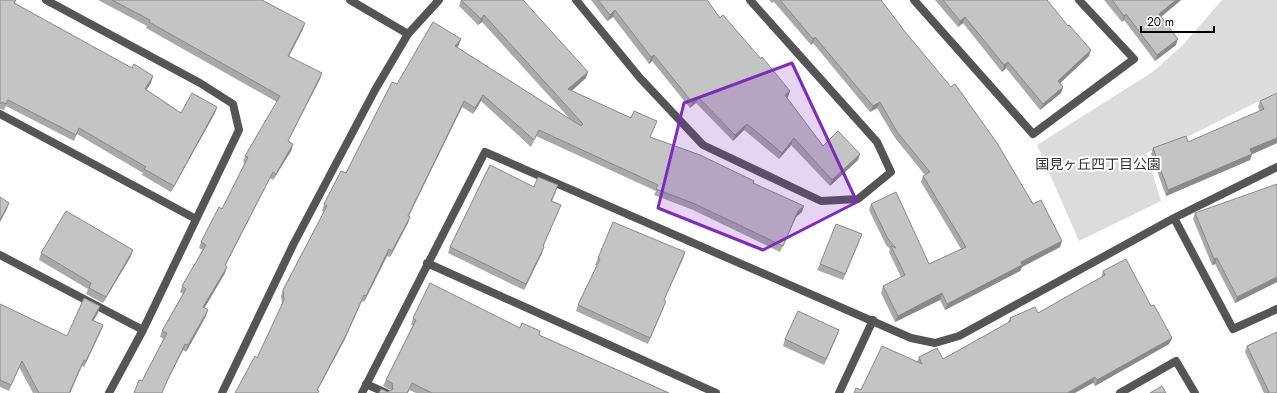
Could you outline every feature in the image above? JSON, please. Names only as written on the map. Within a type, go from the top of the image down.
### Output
[{"type":"street","points":[[46,0],[200,83],[233,104],[239,130],[143,330],[109,393]]},
{"type":"street","points":[[350,0],[408,34]]},
{"type":"street","points":[[222,393],[294,243],[375,90],[408,34],[439,0]]},
{"type":"street","points":[[576,0],[640,78],[703,145],[821,201],[858,199],[891,172],[877,142],[750,0]]},
{"type":"street","points":[[914,0],[1033,134],[1134,59],[1079,0]]},
{"type":"street","points":[[0,114],[196,219]]},
{"type":"street","points":[[362,393],[427,263],[485,152],[873,320],[911,338],[935,343],[959,336],[1174,218],[1277,167]]},
{"type":"street","points":[[1174,218],[1233,329],[1277,309]]},
{"type":"street","points":[[0,255],[143,330]]},
{"type":"street","points":[[427,263],[716,393]]},
{"type":"street","points":[[839,393],[873,320]]},
{"type":"street","points":[[1120,393],[1176,361],[1195,393]]},
{"type":"street","points":[[366,384],[386,393]]},
{"type":"highlighted area","points":[[792,63],[857,202],[763,250],[658,208],[684,103]]},
{"type":"green space","name":"国見ヶ丘四丁目公園","points":[[1222,0],[1277,0],[1277,92],[1189,136],[1146,153],[1161,201],[1079,241],[1037,145],[1151,73],[1182,46]]},
{"type":"building","points":[[0,0],[16,0],[14,3],[132,68],[134,64],[153,76],[145,89],[181,113],[192,93],[217,107],[174,186],[144,169],[146,167],[79,128],[76,135],[8,100],[6,104],[2,102],[0,104]]},
{"type":"building","points":[[112,0],[262,0],[305,23],[288,56],[322,73],[288,141],[293,144],[276,174],[273,172],[225,265],[227,267],[203,307],[208,310],[188,345],[185,344],[162,393],[134,393],[139,380],[142,381],[167,333],[162,331],[186,289],[182,286],[206,245],[201,242],[219,207],[222,209],[248,157],[245,156],[280,96],[149,22],[150,20]]},
{"type":"building","points":[[461,0],[523,0],[588,72],[568,89],[631,118],[634,111],[657,121],[650,137],[700,155],[754,181],[753,183],[804,206],[798,211],[783,246],[695,204],[656,189],[658,185],[539,130],[534,140],[483,95],[475,108],[464,101],[408,216],[410,217],[392,251],[389,249],[366,296],[364,295],[346,335],[317,390],[319,391],[318,393],[235,393],[255,356],[257,358],[284,300],[283,290],[327,206],[324,204],[341,171],[346,173],[392,82],[397,84],[433,22],[461,39],[455,46],[581,126],[583,124],[484,15],[481,19]]},
{"type":"building","points":[[598,0],[707,0],[720,18],[723,15],[761,59],[762,57],[790,91],[785,95],[823,146],[838,131],[860,154],[832,180],[794,138],[782,153],[747,124],[735,135],[698,97],[692,102],[654,55],[651,57],[615,10],[610,15]]},
{"type":"building","points":[[780,0],[881,0],[906,33],[951,87],[955,84],[997,143],[1033,204],[1041,200],[1062,241],[1021,262],[1022,265],[947,304],[942,293],[898,316],[883,286],[905,275],[891,246],[896,248],[888,239],[871,204],[896,192],[929,264],[966,247],[923,176],[930,172],[897,132],[880,102],[873,106],[815,37],[813,39]]},
{"type":"building","points":[[943,0],[1047,0],[1068,26],[1069,25],[1091,50],[1058,81],[1063,87],[1043,104],[1008,62],[1004,65],[965,17],[960,21]]},
{"type":"building","points":[[1112,0],[1176,0],[1159,14],[1178,39],[1157,55],[1126,14],[1124,16]]},
{"type":"building","points":[[1277,93],[1277,138],[1250,149],[1252,154],[1168,190],[1153,148],[1186,136],[1188,142],[1264,109],[1260,101]]},
{"type":"building","points":[[490,165],[534,187],[538,177],[558,185],[551,201],[561,205],[543,246],[544,247],[526,284],[450,247]]},
{"type":"building","points":[[1277,184],[1277,277],[1237,297],[1217,258],[1214,259],[1195,213]]},
{"type":"building","points":[[0,197],[9,203],[0,220]]},
{"type":"building","points":[[66,211],[133,250],[106,297],[89,288],[91,283],[41,253]]},
{"type":"building","points":[[613,222],[685,252],[664,300],[666,301],[650,338],[578,305],[600,259],[598,258]]},
{"type":"building","points":[[836,224],[862,234],[845,274],[820,264]]},
{"type":"building","points":[[1126,259],[1151,306],[1154,305],[1172,338],[1097,380],[1095,377],[1067,393],[854,393],[856,388],[861,390],[882,346],[922,364],[919,357],[937,348],[943,359],[1011,321],[1010,318],[1035,307],[1038,313],[1105,275],[1103,271]]},
{"type":"building","points":[[430,283],[520,328],[522,323],[540,331],[539,335],[669,393],[432,393],[412,383],[407,393],[379,393],[381,389],[388,392],[393,389],[392,383],[386,380],[416,320],[413,318]]},
{"type":"building","points":[[84,298],[100,306],[92,320],[103,325],[86,361],[84,360],[69,393],[39,393],[22,361],[11,385],[0,380],[0,304],[67,336]]},
{"type":"building","points":[[798,311],[839,330],[826,359],[785,339]]},
{"type":"building","points":[[1277,332],[1277,393],[1267,393],[1269,392],[1247,346]]},
{"type":"building","points":[[1162,386],[1166,393],[1150,393]]}]
